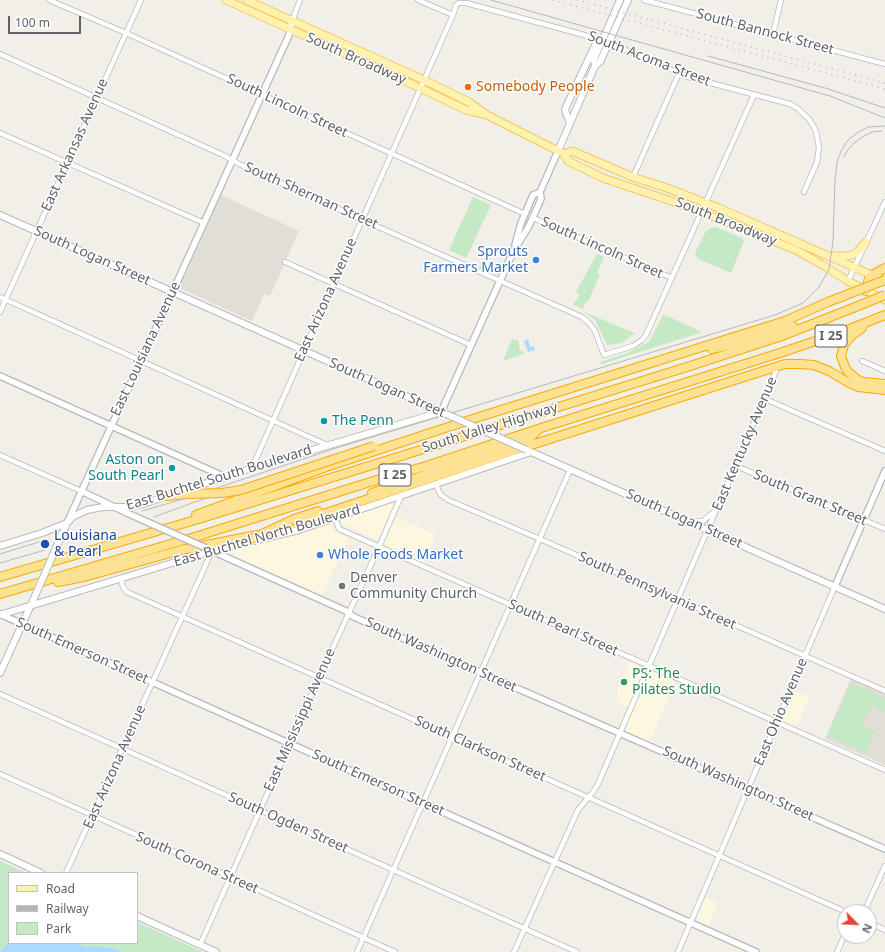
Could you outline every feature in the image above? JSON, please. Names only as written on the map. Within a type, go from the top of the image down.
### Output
[{"type":"highway","points":[[866,291],[869,278],[885,268]]},
{"type":"highway","points":[[129,539],[326,467],[638,366],[785,321],[828,302],[885,280]]},
{"type":"highway","name":"South Valley Highway","points":[[0,577],[202,518],[687,367],[782,336],[885,295]]},
{"type":"highway","points":[[638,366],[748,340],[844,311]]},
{"type":"highway","points":[[883,316],[856,331],[844,345],[841,356],[848,372],[858,380],[885,384]]},
{"type":"highway","name":"South Valley Highway","points":[[4,593],[423,467],[541,428],[765,358],[842,332],[883,316]]},
{"type":"highway","points":[[4,593],[84,577],[181,550],[286,527],[503,454],[785,364],[814,366],[829,371],[863,389],[885,390]]},
{"type":"highway","points":[[874,389],[885,394]]},
{"type":"highway","points":[[168,496],[222,493],[241,490],[374,446],[482,416]]},
{"type":"highway","points":[[239,544],[294,519],[529,439],[541,428]]},
{"type":"main road","name":"South Broadway","points":[[226,0],[424,80],[469,102],[487,115],[561,152],[568,161],[604,178],[702,212],[796,250],[848,281],[885,300]]},
{"type":"main road","name":"South Broadway","points":[[246,0],[291,25],[466,110],[487,115]]},
{"type":"main road","points":[[595,66],[594,59],[620,0]]},
{"type":"main road","points":[[561,152],[570,123],[595,66],[600,62],[628,0]]},
{"type":"main road","points":[[570,123],[565,110],[566,107],[599,39]]},
{"type":"main road","name":"South Broadway","points":[[561,152],[572,151],[633,177],[706,203],[854,268],[885,280]]},
{"type":"main road","name":"South Logan Street","points":[[0,215],[885,609]]},
{"type":"main road","points":[[828,256],[851,255],[857,252],[866,242]]},
{"type":"main road","name":"East Buchtel South Boulevard","points":[[0,545],[42,533],[67,523],[74,516],[87,510],[103,507],[118,508],[133,506],[327,445],[443,412]]},
{"type":"main road","name":"East Buchtel North Boulevard","points":[[0,614],[212,551],[299,530],[529,451]]},
{"type":"main road","name":"East Louisiana Avenue","points":[[0,673],[67,523]]},
{"type":"main road","points":[[0,854],[39,872]]},
{"type":"main road","points":[[138,916],[216,952]]},
{"type":"street","name":"South Lincoln Street","points":[[48,0],[126,33],[525,214]]},
{"type":"street","name":"East Arkansas Avenue","points":[[0,312],[141,0]]},
{"type":"street","points":[[291,25],[300,0]]},
{"type":"street","points":[[418,0],[453,15]]},
{"type":"street","name":"South Bannock Street","points":[[644,0],[885,64]]},
{"type":"street","points":[[773,34],[781,0]]},
{"type":"street","name":"South Acoma Street","points":[[453,15],[457,4],[466,3],[599,39],[688,77],[790,104],[803,113],[813,125],[818,139],[818,155],[814,170],[804,192]]},
{"type":"street","name":"East Arizona Avenue","points":[[252,468],[453,15]]},
{"type":"street","name":"East Louisiana Avenue","points":[[67,523],[262,95],[291,25]]},
{"type":"street","name":"South Sherman Street","points":[[0,54],[585,319],[595,330],[604,355],[628,348],[642,340],[650,328],[672,278]]},
{"type":"street","points":[[633,177],[679,73]]},
{"type":"street","points":[[672,278],[754,94]]},
{"type":"street","points":[[0,134],[204,223]]},
{"type":"street","points":[[443,412],[499,281],[513,252],[533,218],[541,199],[540,192],[561,152]]},
{"type":"street","points":[[513,252],[525,214],[533,195],[540,192]]},
{"type":"street","points":[[533,195],[529,213],[533,218]]},
{"type":"street","points":[[848,281],[885,202]]},
{"type":"street","name":"South Lincoln Street","points":[[533,218],[672,278]]},
{"type":"street","points":[[285,262],[471,345]]},
{"type":"street","points":[[0,297],[327,445]]},
{"type":"street","points":[[862,361],[885,371]]},
{"type":"street","name":"East Kentucky Avenue","points":[[514,952],[578,810],[598,784],[776,371]]},
{"type":"street","points":[[0,376],[225,477]]},
{"type":"street","points":[[765,399],[885,451]]},
{"type":"street","name":"South Washington Street","points":[[0,455],[354,617],[885,849]]},
{"type":"street","name":"South Grant Street","points":[[736,466],[885,530]]},
{"type":"street","points":[[357,952],[570,470]]},
{"type":"street","name":"East Ohio Avenue","points":[[678,952],[885,471]]},
{"type":"street","name":"South Pennsylvania Street","points":[[436,484],[444,499],[540,539],[885,691]]},
{"type":"street","name":"East Mississippi Avenue","points":[[200,945],[401,496]]},
{"type":"street","points":[[688,521],[703,521],[718,508]]},
{"type":"street","name":"South Pearl Street","points":[[335,518],[339,529],[885,770]]},
{"type":"street","name":"East Arizona Avenue","points":[[66,872],[212,551]]},
{"type":"street","name":"South Clarkson Street","points":[[121,579],[122,587],[127,592],[837,908]]},
{"type":"street","name":"South Emerson Street","points":[[0,614],[290,743],[422,804],[756,952]]},
{"type":"street","name":"South Ogden Street","points":[[0,694],[576,952]]},
{"type":"street","name":"South Corona Street","points":[[0,774],[395,952]]},
{"type":"street","points":[[869,904],[885,866]]},
{"type":"shaded area","points":[[221,195],[299,231],[270,296],[264,294],[252,321],[179,288]]},
{"type":"shaded area","points":[[392,503],[393,507],[377,540],[340,523],[342,518]]},
{"type":"shaded area","points":[[396,517],[436,535],[422,563],[385,545],[384,543]]},
{"type":"shaded area","points":[[325,524],[331,525],[335,531],[349,538],[322,595],[236,557],[232,552],[233,549]]},
{"type":"shaded area","points":[[629,662],[676,682],[649,742],[625,730],[634,709],[615,701]]},
{"type":"shaded area","points":[[851,678],[885,693],[885,765],[825,739]]},
{"type":"shaded area","points":[[794,691],[809,697],[797,726],[783,720],[782,718]]},
{"type":"shaded area","points":[[706,898],[718,903],[708,927],[696,921]]},
{"type":"green space","points":[[473,197],[491,205],[466,258],[449,250]]},
{"type":"green space","points":[[716,227],[742,238],[744,241],[731,273],[699,259],[695,255],[706,231],[710,228]]},
{"type":"green space","points":[[597,254],[604,257],[597,273],[600,274],[588,302],[586,301],[583,309],[573,304],[580,295],[576,292]]},
{"type":"green space","points":[[584,312],[635,333],[622,343],[607,345],[595,320]]},
{"type":"green space","points":[[663,315],[702,332],[602,364],[600,362],[628,353],[649,342]]},
{"type":"green space","points":[[512,339],[515,341],[518,340],[520,351],[523,351],[524,354],[503,361]]},
{"type":"green space","points":[[851,683],[885,698],[885,712],[871,706],[863,726],[875,731],[866,753],[827,736]]},
{"type":"green space","points":[[0,861],[25,872],[8,872],[8,944],[138,944],[138,922],[203,952],[0,952]]},
{"type":"water","points":[[528,339],[530,347],[534,346],[535,350],[528,352],[524,341]]},
{"type":"water","points":[[8,943],[78,944],[83,946],[112,948],[123,952],[0,952]]},
{"type":"tram line","points":[[491,0],[830,96],[885,118]]},
{"type":"tram line","points":[[708,56],[825,88],[885,108]]},
{"type":"tram line","points":[[142,511],[193,496],[336,448],[775,315],[803,303],[819,287],[829,269],[833,241],[835,180],[837,162],[841,151],[848,140],[860,131],[868,127],[885,126]]},
{"type":"tram line","points":[[844,157],[854,143],[862,137],[872,132],[881,131]]},
{"type":"tram line","points":[[154,517],[225,491]]},
{"type":"tram line","points":[[0,554],[49,539]]},
{"type":"tram line","points":[[0,563],[45,550]]},
{"type":"railway","points":[[553,0],[885,89]]},
{"type":"railway","points":[[577,0],[885,83]]},
{"type":"place","name":"Somebody People","points":[[468,87]]},
{"type":"place","name":"Sprouts Farmers Market","points":[[536,260]]},
{"type":"place","name":"The Penn","points":[[324,421]]},
{"type":"place","name":"Aston on South Pearl","points":[[172,468]]},
{"type":"place","name":"Louisiana & Pearl","points":[[45,544]]},
{"type":"place","name":"Whole Foods Market","points":[[320,555]]},
{"type":"place","name":"Denver Community Church","points":[[342,586]]},
{"type":"place","name":"PS: The Pilates Studio","points":[[624,682]]}]
